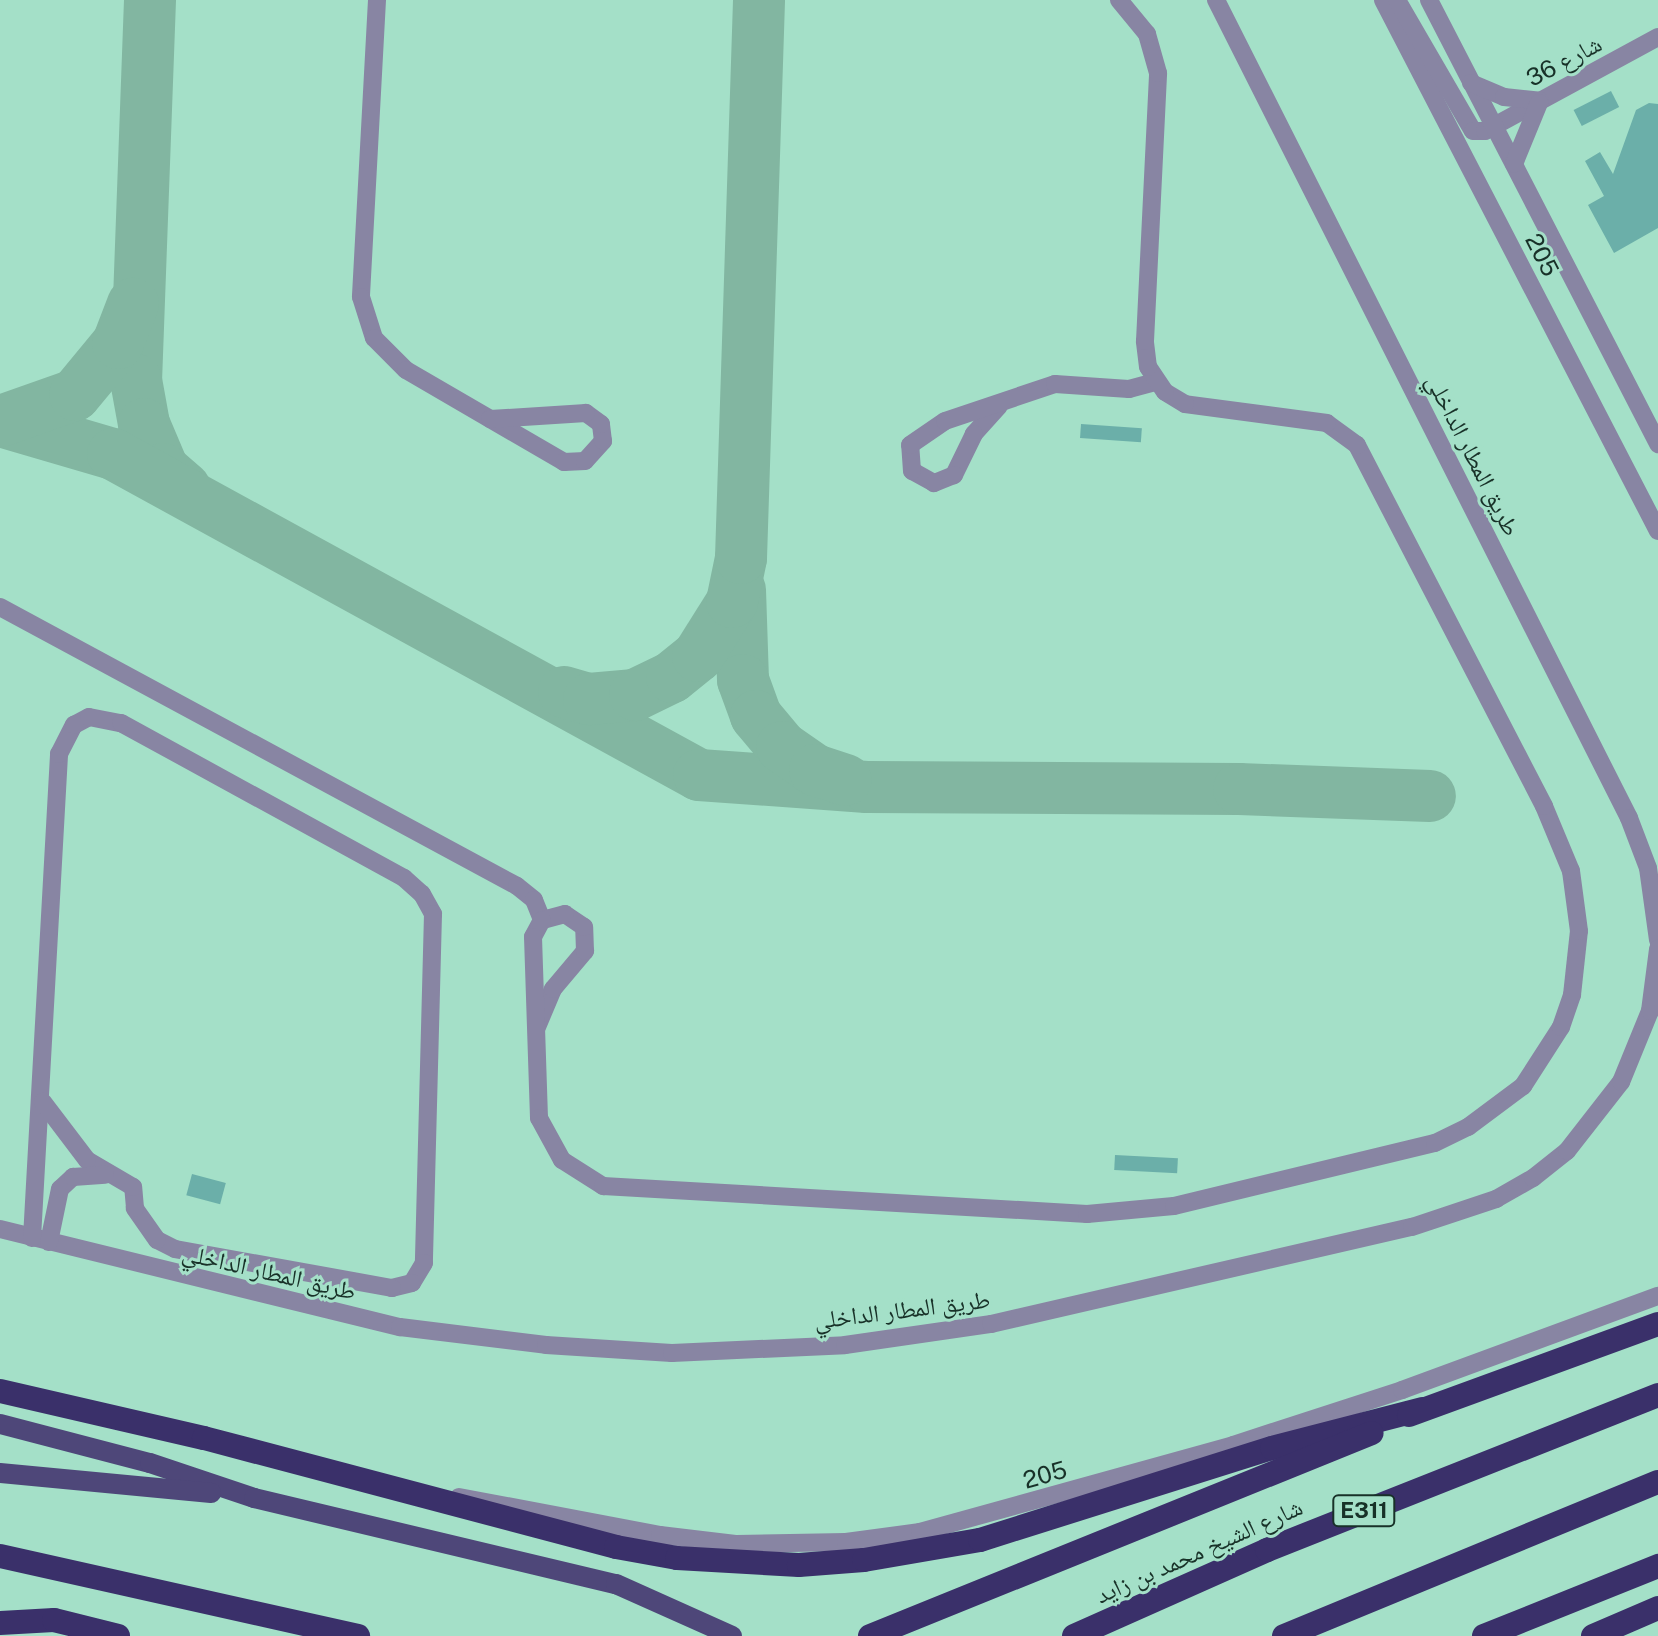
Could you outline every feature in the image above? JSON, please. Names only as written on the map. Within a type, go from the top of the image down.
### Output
[{"type":"highway","points":[[862,1636],[1264,1480],[1423,1409],[1658,1324]]},
{"type":"highway","points":[[0,1391],[204,1438],[422,1497],[677,1558],[833,1563],[1011,1531],[1272,1448],[1423,1409]]},
{"type":"highway","name":"شارع الشيخ محمد بن زايد","points":[[1074,1636],[1267,1550],[1658,1395]]},
{"type":"highway","points":[[1284,1636],[1658,1482]]},
{"type":"highway","points":[[0,1556],[358,1636]]},
{"type":"highway","points":[[1484,1636],[1658,1566]]},
{"type":"highway","points":[[1593,1636],[1658,1608]]},
{"type":"highway","points":[[0,1623],[54,1620],[118,1636]]},
{"type":"main road","points":[[0,1424],[150,1463],[254,1498],[616,1584],[732,1636]]},
{"type":"main road","points":[[0,1473],[254,1498]]},
{"type":"street","points":[[377,0],[364,311],[374,338],[393,361],[490,419],[564,462],[585,461],[603,441],[601,424],[586,413],[490,419]]},
{"type":"street","points":[[0,607],[517,886],[534,900],[542,920],[532,948],[537,1027],[536,1095],[548,1141],[581,1176],[627,1191],[1087,1214],[1145,1211],[1435,1143],[1468,1127],[1523,1086],[1561,1027],[1572,995],[1579,931],[1571,871],[1544,806],[1367,461],[1344,431],[1327,423],[1185,404],[1155,382],[1145,341],[1158,73],[1147,34],[1119,0]]},
{"type":"street","name":"طريق المطار الداخلي","points":[[1216,0],[1629,818],[1648,868],[1658,940]]},
{"type":"street","name":"205","points":[[1383,0],[1658,531]]},
{"type":"street","points":[[1397,0],[1465,124],[1480,132],[1494,127]]},
{"type":"street","name":"205","points":[[1429,0],[1658,444]]},
{"type":"street","name":"شارع 36","points":[[1494,127],[1658,37]]},
{"type":"street","points":[[1471,83],[1504,97],[1540,101],[1523,131],[1514,164]]},
{"type":"street","points":[[999,406],[974,434],[954,475],[934,483],[912,471],[910,445],[918,435],[945,421],[999,406],[1055,384],[1129,389],[1155,382]]},
{"type":"street","points":[[40,1240],[43,1102],[59,754],[74,725],[97,717],[121,723],[404,878],[422,894],[433,914],[436,938],[424,1263],[412,1283],[392,1288],[175,1249],[143,1226],[133,1187],[108,1175],[69,1143],[43,1102]]},
{"type":"street","points":[[537,1027],[553,989],[585,951],[588,939],[576,918],[553,914],[542,920]]},
{"type":"street","name":"طريق المطار الداخلي","points":[[0,1229],[400,1327],[546,1345],[672,1353],[830,1345],[991,1324],[1412,1227],[1496,1199],[1533,1178],[1597,1118],[1639,1042],[1656,983],[1658,949]]},
{"type":"street","points":[[40,1240],[60,1189],[73,1177],[90,1172],[108,1175]]},
{"type":"street","name":"205","points":[[422,1497],[475,1498],[696,1540],[810,1544],[883,1538],[958,1524],[1233,1445],[1402,1390],[1658,1296]]},
{"type":"building","points":[[1611,91],[1619,107],[1582,126],[1574,110]]},
{"type":"building","points":[[1649,103],[1658,104],[1658,228],[1614,253],[1588,205],[1604,196],[1585,161],[1600,152],[1613,174],[1636,110]]},
{"type":"building","points":[[1081,424],[1142,428],[1141,442],[1080,438]]},
{"type":"building","points":[[1115,1155],[1178,1158],[1177,1173],[1114,1170]]},
{"type":"building","points":[[192,1174],[226,1183],[220,1204],[186,1195]]},
{"type":"taxiway","points":[[150,0],[136,380],[144,424],[163,469],[185,488]]},
{"type":"taxiway","points":[[564,692],[589,699],[635,695],[672,677],[698,656],[732,602],[741,558],[759,0]]},
{"type":"taxiway","points":[[1,421],[75,395],[118,343],[133,304]]},
{"type":"taxiway","points":[[0,421],[113,454],[699,775],[867,787],[1239,789],[1430,796]]},
{"type":"taxiway","points":[[740,590],[743,680],[756,716],[782,747],[815,770],[845,780]]}]
